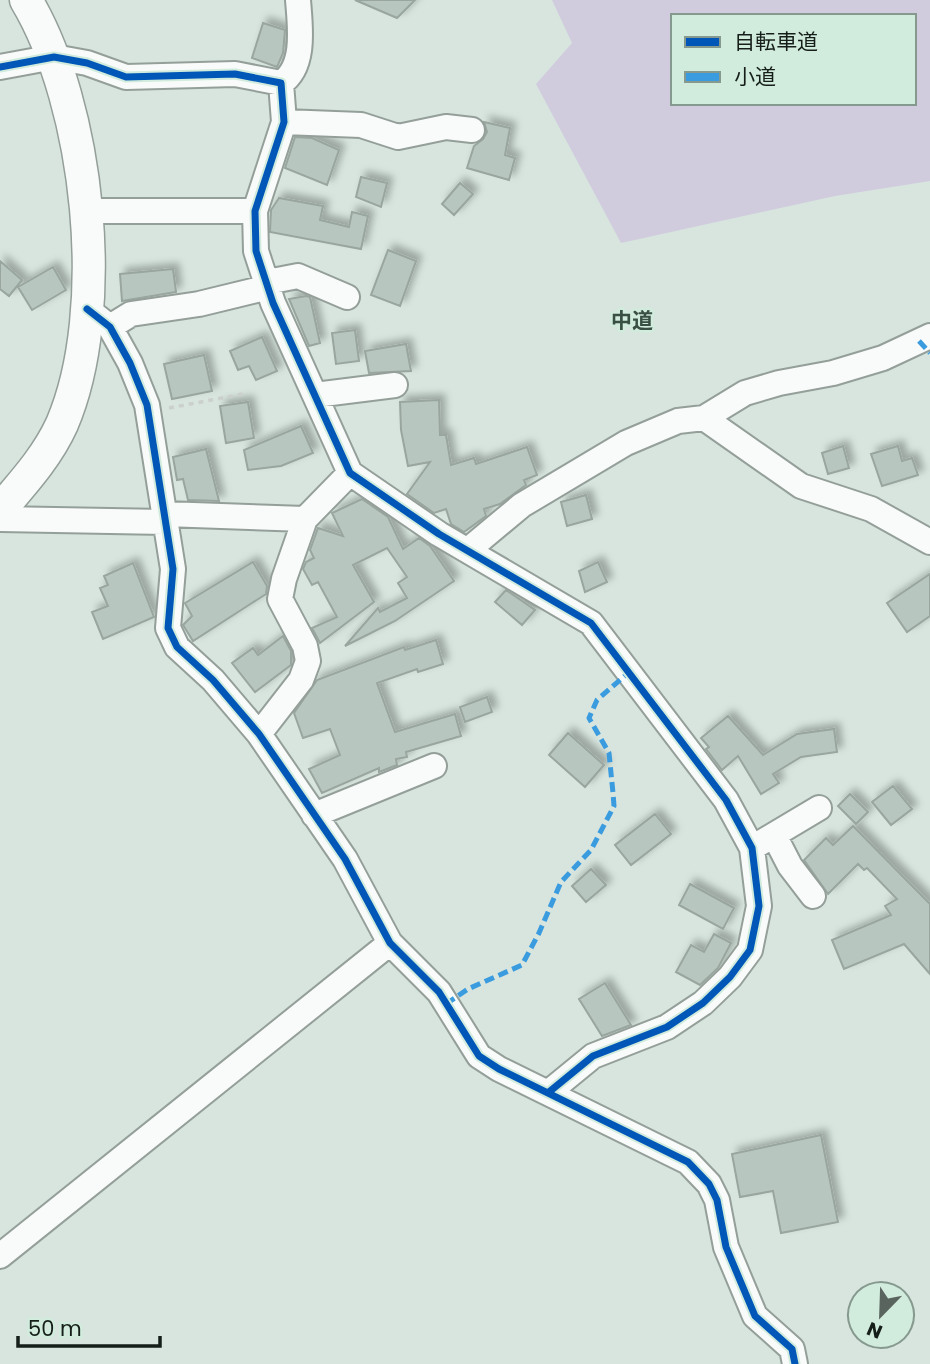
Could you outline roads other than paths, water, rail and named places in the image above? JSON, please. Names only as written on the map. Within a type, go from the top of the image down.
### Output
[{"type":"main road","points":[[0,510],[46,455],[62,424],[98,318],[79,157],[47,36],[26,0]]},
{"type":"street","points":[[0,67],[54,57],[87,63],[126,77],[235,74],[281,83],[288,78],[296,61],[300,29],[298,0]]},
{"type":"street","points":[[281,83],[284,122],[255,211],[260,271],[350,473],[439,534],[591,623],[726,800],[752,848],[759,906],[750,950],[730,977],[704,1003],[667,1027],[593,1056],[549,1092]]},
{"type":"street","points":[[284,122],[361,125],[398,137],[446,127],[471,130]]},
{"type":"street","points":[[87,211],[255,211]]},
{"type":"street","points":[[347,297],[298,276],[200,304],[98,318],[130,363],[149,412],[173,569],[168,628],[177,647],[214,680],[259,734],[345,859],[390,943],[439,992],[479,1056],[688,1162],[709,1184],[717,1200],[726,1247],[755,1315],[792,1349],[795,1364]]},
{"type":"street","points":[[468,550],[522,505],[626,443],[678,421],[704,418],[745,393],[883,358],[930,336]]},
{"type":"street","points":[[315,395],[395,385]]},
{"type":"street","points":[[704,418],[801,486],[871,509],[930,542]]},
{"type":"street","points":[[259,734],[302,680],[308,662],[305,646],[281,600],[284,579],[305,519],[350,473]]},
{"type":"street","points":[[0,519],[305,519]]},
{"type":"street","points":[[314,815],[434,766]]},
{"type":"street","points":[[752,848],[819,808]]},
{"type":"street","points":[[774,835],[790,866],[813,896]]},
{"type":"street","points":[[0,1256],[390,943]]},
{"type":"district","name":"中道","points":[[632,320]]}]
